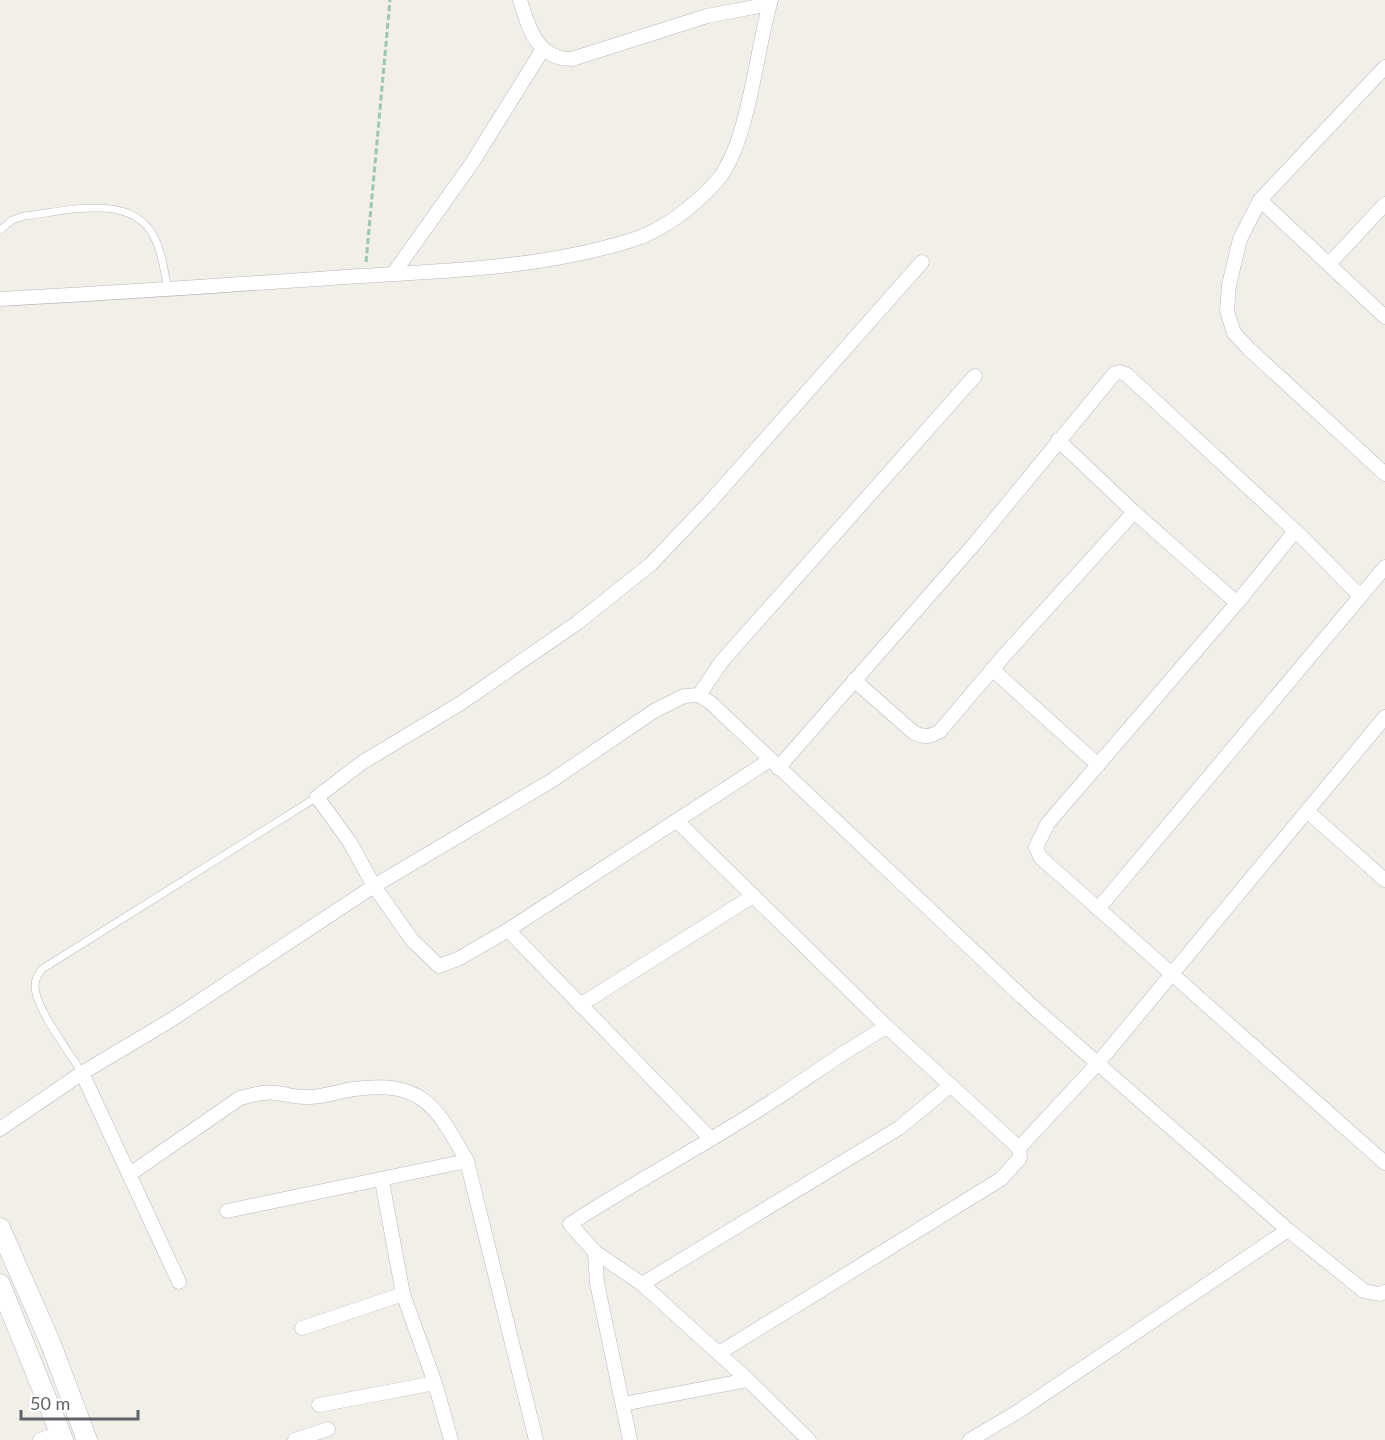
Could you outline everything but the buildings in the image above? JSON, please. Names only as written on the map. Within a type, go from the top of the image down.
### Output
[{"type":"main road","points":[[0,1228],[50,1342],[87,1440]]},
{"type":"main road","points":[[0,1285],[62,1436]]},
{"type":"street","points":[[0,299],[453,272],[590,250],[635,240],[677,217],[718,181],[731,162],[757,64],[770,2],[707,16],[572,59],[559,59],[543,49],[529,29],[520,0]]},
{"type":"street","points":[[393,274],[472,163],[543,49]]},
{"type":"street","points":[[1385,68],[1260,200],[1240,239],[1229,285],[1227,311],[1234,333],[1249,350],[1385,474]]},
{"type":"street","points":[[1260,200],[1385,317]]},
{"type":"street","points":[[1329,264],[1383,209]]},
{"type":"street","points":[[922,262],[709,503],[651,564],[577,623],[460,703],[345,774],[316,797],[348,841],[374,886],[412,940],[439,966],[458,959],[508,930],[677,821],[774,764],[854,680],[976,542],[1107,381],[1120,372],[1295,531],[1359,595]]},
{"type":"street","points":[[699,695],[722,660],[975,376]]},
{"type":"street","points":[[1058,440],[1134,512],[1237,603]]},
{"type":"street","points":[[854,680],[913,732],[922,736],[932,736],[940,731],[992,669],[1134,512]]},
{"type":"street","points":[[1295,531],[1237,603],[1048,823],[1036,847],[1040,857],[1170,976],[1385,1163]]},
{"type":"street","points":[[1098,909],[1359,595],[1385,567]]},
{"type":"street","points":[[992,669],[1098,765]]},
{"type":"street","points":[[0,1129],[82,1073],[171,1020],[374,886],[551,781],[654,711],[684,696],[699,695],[711,703],[1032,1006],[1288,1230],[1364,1291],[1379,1294],[1385,1292]]},
{"type":"street","points":[[1018,1148],[1098,1063],[1385,717]]},
{"type":"street","points":[[1307,811],[1385,880]]},
{"type":"street","points":[[677,821],[887,1027],[1018,1148],[1020,1158],[1001,1179],[718,1353]]},
{"type":"street","points":[[580,1005],[753,896]]},
{"type":"street","points":[[508,930],[710,1138]]},
{"type":"street","points":[[809,1440],[748,1380],[642,1284],[594,1252],[570,1224],[770,1103],[848,1049],[887,1027]]},
{"type":"street","points":[[82,1073],[179,1282]]},
{"type":"street","points":[[642,1284],[900,1128],[951,1085]]},
{"type":"street","points":[[130,1174],[240,1098],[259,1093],[310,1098],[355,1089],[395,1086],[430,1103],[445,1122],[468,1161],[536,1440]]},
{"type":"street","points":[[227,1211],[382,1181],[468,1161]]},
{"type":"street","points":[[382,1181],[403,1294],[435,1383],[451,1440]]},
{"type":"street","points":[[970,1440],[1019,1411],[1288,1230]]},
{"type":"street","points":[[594,1252],[597,1283],[630,1440]]},
{"type":"street","points":[[302,1328],[403,1294]]},
{"type":"street","points":[[623,1404],[748,1380]]},
{"type":"street","points":[[319,1405],[435,1383]]},
{"type":"street","points":[[295,1440],[328,1430]]},
{"type":"street","points":[[40,1440],[62,1436]]},
{"type":"lane","points":[[0,230],[12,220],[24,216],[102,208],[125,211],[141,220],[152,233],[159,248],[168,289]]},
{"type":"lane","points":[[82,1073],[39,1001],[35,988],[36,977],[42,969],[316,797]]},
{"type":"path","points":[[365,276],[390,0]]}]
